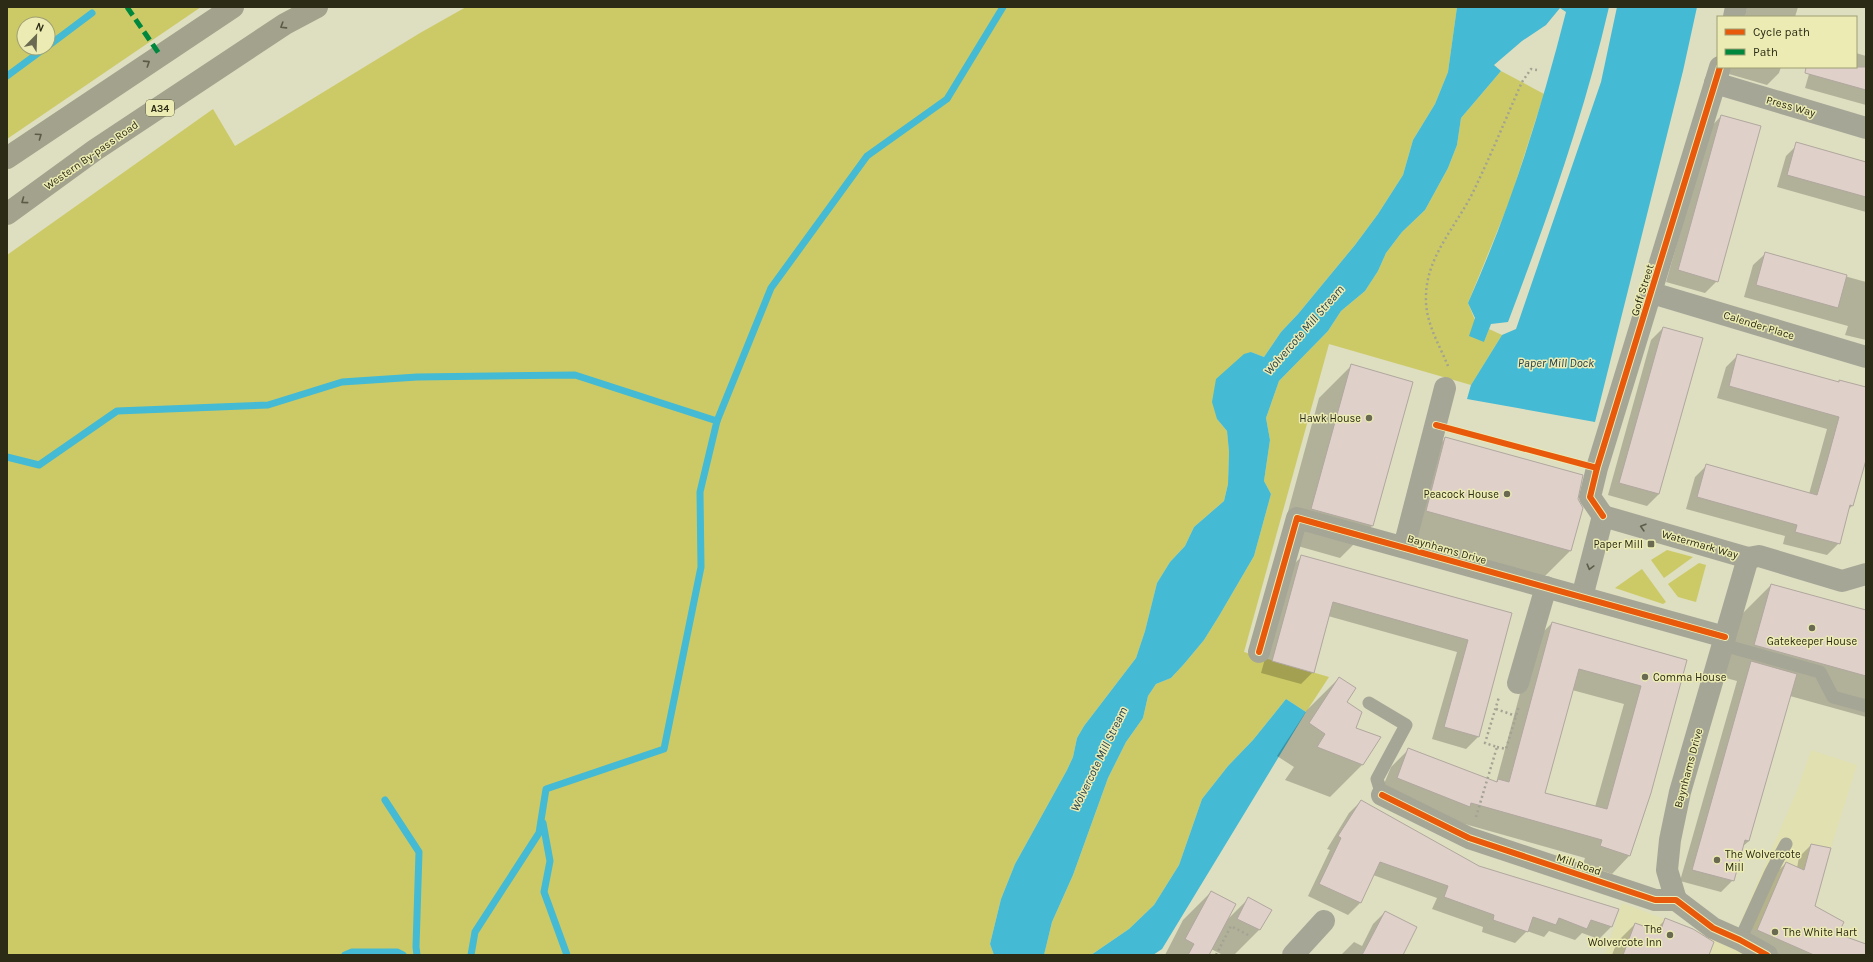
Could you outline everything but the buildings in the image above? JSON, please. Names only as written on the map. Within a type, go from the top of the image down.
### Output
[{"type":"highway","points":[[7,158],[233,7]]},
{"type":"highway","name":"Western By-pass Road","points":[[7,214],[95,150],[285,24],[317,7]]},
{"type":"street","name":"Press Way","points":[[1717,75],[1866,128]]},
{"type":"street","name":"Goff Street","points":[[1603,516],[1590,497],[1597,468],[1652,294],[1717,75]]},
{"type":"street","name":"Calender Place","points":[[1652,294],[1866,357]]},
{"type":"street","name":"Baynhams Drive","points":[[1404,547],[1446,388]]},
{"type":"street","name":"Watermark Way","points":[[1603,516],[1748,558],[1760,556],[1842,581],[1866,574]]},
{"type":"street","points":[[1582,597],[1603,516]]},
{"type":"street","name":"Baynhams Drive","points":[[1259,652],[1298,518],[1582,597],[1724,641]]},
{"type":"street","name":"Baynhams Drive","points":[[1676,900],[1667,870],[1670,840],[1680,792],[1748,558]]},
{"type":"street","points":[[1518,683],[1546,587]]},
{"type":"street","name":"Mill Road","points":[[1382,795],[1469,838],[1655,900],[1676,900]]},
{"type":"street","points":[[1676,900],[1713,928],[1740,940],[1767,955]]},
{"type":"street","points":[[1293,955],[1324,921]]},
{"type":"lane","points":[[1724,641],[1820,672],[1833,697],[1866,706]]},
{"type":"lane","name":"Mill Road","points":[[1369,703],[1406,725],[1377,779],[1382,795]]},
{"type":"lane","points":[[1740,940],[1771,872],[1786,844]]},
{"type":"path","points":[[1446,388],[1451,372],[1429,322],[1426,298],[1427,282],[1434,257],[1473,192],[1522,82],[1531,69],[1537,70]]},
{"type":"path","points":[[1505,679],[1518,683],[1526,685],[1506,749],[1486,743],[1505,679]]},
{"type":"path","points":[[1496,710],[1516,716]]},
{"type":"path","points":[[1469,838],[1497,747]]},
{"type":"path","points":[[1216,955],[1231,926],[1250,936]]},
{"type":"shaded area","points":[[7,7],[201,7],[7,139]]},
{"type":"shaded area","points":[[466,7],[1457,7],[1448,72],[1435,104],[1413,140],[1403,175],[1378,214],[1355,245],[1298,314],[1281,332],[1264,357],[1251,352],[1217,419],[1227,431],[1229,452],[1228,484],[1224,501],[1194,527],[1185,546],[1170,562],[1157,583],[1145,631],[1136,658],[1084,726],[1077,738],[1073,757],[1067,770],[1015,864],[1001,899],[990,944],[994,955],[7,955],[7,255],[213,109],[235,146],[420,33]]},
{"type":"shaded area","points":[[1501,71],[1544,94],[1510,200],[1468,303],[1484,342],[1489,329],[1502,335],[1471,385],[1329,344],[1244,652],[1329,677],[1306,712],[1286,699],[1253,740],[1228,766],[1202,799],[1179,865],[1154,905],[1129,929],[1091,955],[1044,955],[1052,922],[1073,875],[1108,778],[1126,742],[1143,718],[1148,696],[1156,684],[1171,678],[1204,640],[1254,556],[1271,494],[1264,481],[1270,440],[1266,418],[1279,381],[1328,331],[1341,311],[1365,291],[1378,271],[1386,253],[1402,232],[1425,210],[1448,168],[1457,145],[1461,118]]},
{"type":"shaded area","points":[[1667,550],[1693,557],[1664,578],[1651,560]]},
{"type":"shaded area","points":[[1699,563],[1706,565],[1696,602],[1678,597],[1668,584]]},
{"type":"shaded area","points":[[1642,569],[1666,602],[1663,604],[1615,588]]},
{"type":"shaded area","points":[[1811,750],[1857,765],[1811,919],[1800,949],[1740,923],[1798,788]]},
{"type":"shaded area","points":[[1622,903],[1753,952],[1752,955],[1605,955]]},
{"type":"water","name":"Wolvercote Mill Stream","points":[[1457,7],[1609,7],[1588,87],[1564,166],[1537,245],[1508,322],[1491,324],[1484,342],[1469,336],[1475,318],[1468,303],[1498,232],[1535,123],[1566,12],[1560,8],[1546,25],[1522,41],[1494,65],[1501,71],[1461,118],[1457,145],[1448,168],[1425,210],[1402,232],[1386,253],[1378,271],[1365,291],[1341,311],[1328,331],[1279,381],[1266,418],[1270,440],[1264,481],[1271,494],[1254,556],[1204,640],[1171,678],[1156,684],[1148,696],[1143,718],[1126,742],[1108,778],[1073,875],[1052,922],[1044,955],[994,955],[990,944],[1001,899],[1015,864],[1067,770],[1073,757],[1077,738],[1084,726],[1136,658],[1145,631],[1157,583],[1170,562],[1185,546],[1194,527],[1224,501],[1228,484],[1229,452],[1227,431],[1217,419],[1212,402],[1216,379],[1244,354],[1251,352],[1264,357],[1281,332],[1298,314],[1355,245],[1378,214],[1403,175],[1413,140],[1435,104],[1448,72]]},
{"type":"water","name":"Paper Mill Dock","points":[[1617,7],[1697,7],[1683,71],[1595,422],[1467,399],[1471,385],[1502,335],[1516,329],[1601,82]]},
{"type":"water","points":[[1286,699],[1306,712],[1162,949],[1153,955],[1091,955],[1129,929],[1154,905],[1179,865],[1202,799],[1228,766],[1253,740]]},
{"type":"waterway","points":[[717,421],[771,288],[867,156],[947,99],[1003,7]]},
{"type":"waterway","points":[[56,40],[92,13]]},
{"type":"waterway","points":[[7,76],[34,56]]},
{"type":"waterway","points":[[7,457],[39,465],[117,411],[268,405],[342,382],[417,377],[575,375],[717,421],[700,492],[701,567],[664,749],[546,789],[539,833],[475,932],[471,955]]},
{"type":"waterway","points":[[385,800],[419,852],[417,955]]},
{"type":"waterway","points":[[543,823],[550,861],[544,892],[567,955]]},
{"type":"waterway","points":[[345,955],[352,952],[397,952],[403,955]]},
{"type":"marked path","points":[[127,7],[160,55]]},
{"type":"cycle path","points":[[1603,516],[1590,497],[1597,468],[1720,68]]},
{"type":"cycle path","points":[[1436,425],[1597,468]]},
{"type":"cycle path","points":[[1259,652],[1297,518],[1725,637]]},
{"type":"cycle path","points":[[1382,795],[1469,838],[1655,900],[1676,900],[1713,928],[1740,940],[1767,955]]},
{"type":"place","name":"Hawk House","points":[[1369,418]]},
{"type":"place","name":"Peacock House","points":[[1507,494]]},
{"type":"place","name":"Paper Mill","points":[[1651,544]]},
{"type":"place","name":"Gatekeeper House","points":[[1812,628]]},
{"type":"place","name":"Comma House","points":[[1645,677]]},
{"type":"place","name":"The Wolvercote Mill","points":[[1717,860]]},
{"type":"place","name":"The White Hart","points":[[1775,932]]},
{"type":"place","name":"The Wolvercote Inn","points":[[1670,935]]}]
